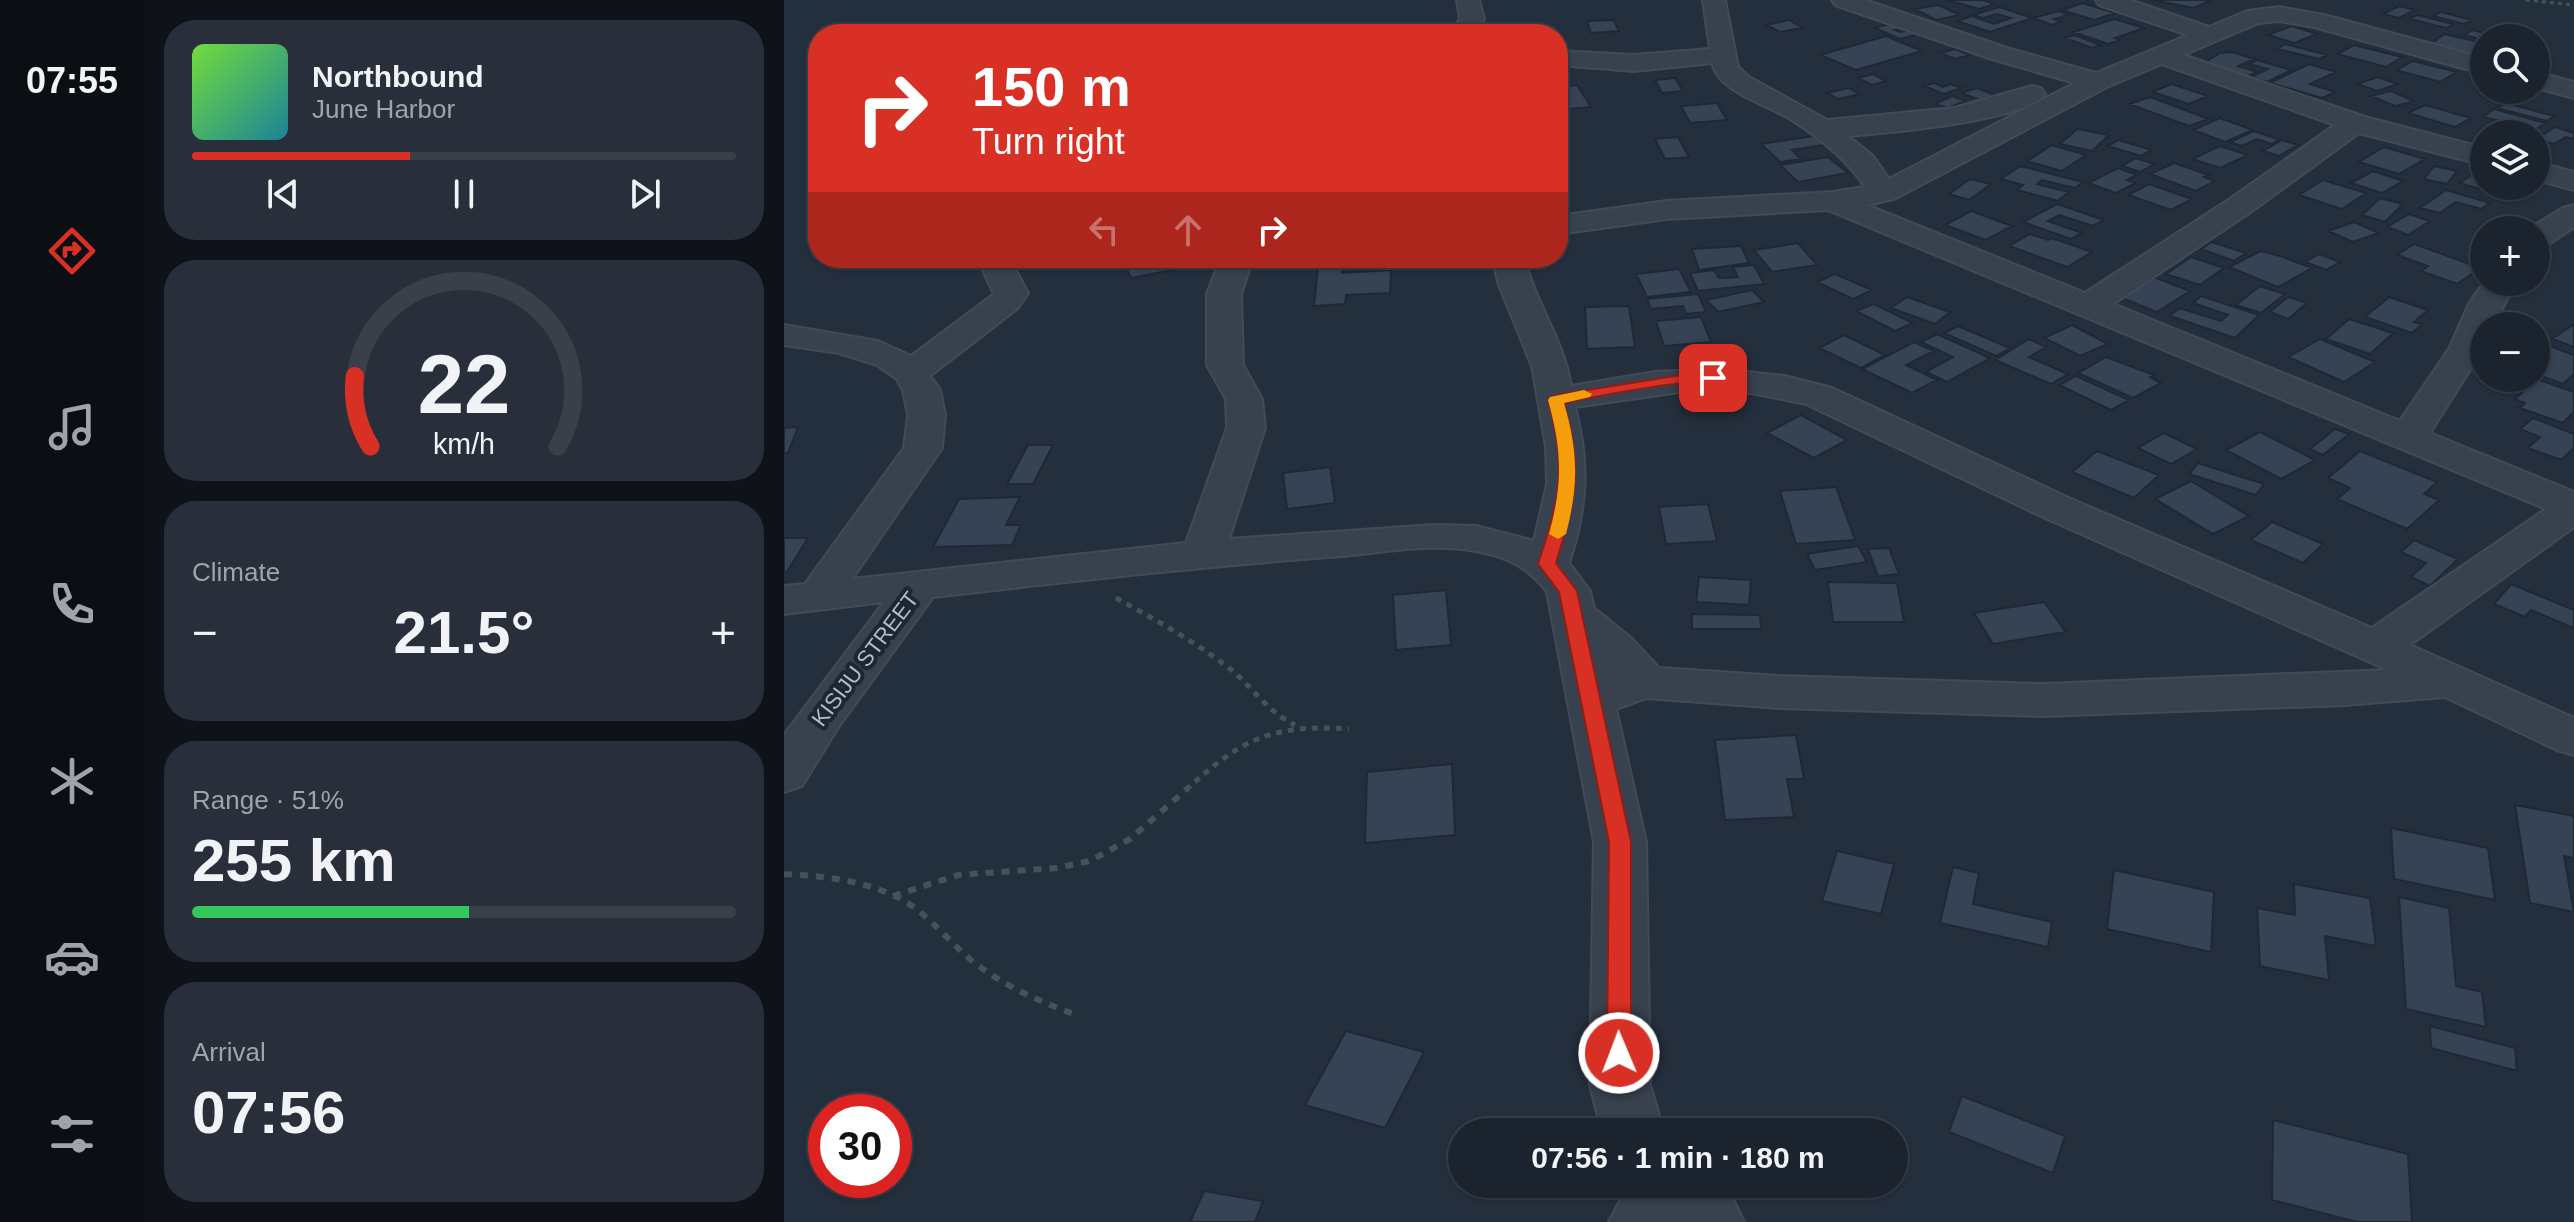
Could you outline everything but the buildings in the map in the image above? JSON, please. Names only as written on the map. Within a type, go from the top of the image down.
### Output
[{"type":"street","points":[[1468,0],[1473,12],[1468,24]]},
{"type":"street","points":[[1714,0],[1726,69],[1740,82],[1821,129],[1862,161],[1884,193]]},
{"type":"street","points":[[1843,0],[2086,79]]},
{"type":"street","points":[[2107,0],[2210,35]]},
{"type":"street","points":[[1821,129],[1911,125],[1962,116],[2162,56],[2238,21],[2287,6],[2316,20],[2470,62]]},
{"type":"street","points":[[1568,59],[1634,63],[1724,55]]},
{"type":"street","points":[[2162,56],[2355,123],[2470,153]]},
{"type":"street","points":[[1568,224],[1667,210],[1832,201],[1884,193],[2086,79]]},
{"type":"street","points":[[2550,84],[2574,90]]},
{"type":"street","points":[[2088,306],[2265,189],[2355,123]]},
{"type":"street","points":[[2550,175],[2574,181]]},
{"type":"street","points":[[1832,201],[2574,507]]},
{"type":"street","points":[[2550,229],[2574,214]]},
{"type":"street","points":[[912,373],[993,314],[1006,301],[1011,293],[998,268]]},
{"type":"street","points":[[1203,554],[1246,428],[1244,399],[1225,365],[1224,294],[1233,268]]},
{"type":"street","points":[[1511,268],[1526,313],[1549,362],[1567,439],[1569,465],[1565,506],[1547,564]]},
{"type":"street","points":[[2407,439],[2466,349],[2491,296]]},
{"type":"street","points":[[784,335],[859,346],[890,358],[912,373],[927,399],[928,428],[923,448],[801,598]]},
{"type":"street","points":[[1556,400],[1688,378],[1738,379],[1783,385],[1819,396],[2057,508],[2376,647],[2574,738]]},
{"type":"street","points":[[2376,647],[2574,507]]},
{"type":"street","points":[[801,598],[1203,554],[1434,537],[1476,538],[1522,551],[1547,564],[1568,591],[1620,842],[1620,1085],[1629,1118]]},
{"type":"street","name":"KISIJU STREET","points":[[784,774],[822,715],[920,585]]},
{"type":"street","points":[[1574,615],[1616,649],[1646,683]]},
{"type":"street","points":[[1589,702],[1622,688],[1646,683],[1751,691],[2044,700],[2448,682]]},
{"type":"street","points":[[1642,1222],[1655,1198]]},
{"type":"street","points":[[1681,1198],[1711,1222]]},
{"type":"path","points":[[2526,0],[2574,5]]},
{"type":"path","points":[[1067,568],[1229,668],[1253,688],[1278,719],[1297,726]]},
{"type":"path","points":[[893,896],[929,881],[966,874],[1043,869],[1104,855],[1140,832],[1209,769],[1244,744],[1272,731],[1297,726],[1349,729]]},
{"type":"path","points":[[784,874],[835,877],[893,896],[925,915],[964,953],[1000,981],[1037,1001],[1079,1016]]},
{"type":"slow traffic","points":[[1558,534],[1565,506],[1569,465],[1567,439],[1556,400],[1584,394]]},
{"type":"route","points":[[1619,1053],[1620,842],[1568,591],[1547,564],[1565,506],[1569,465],[1567,439],[1556,400],[1627,386],[1713,378]]}]
